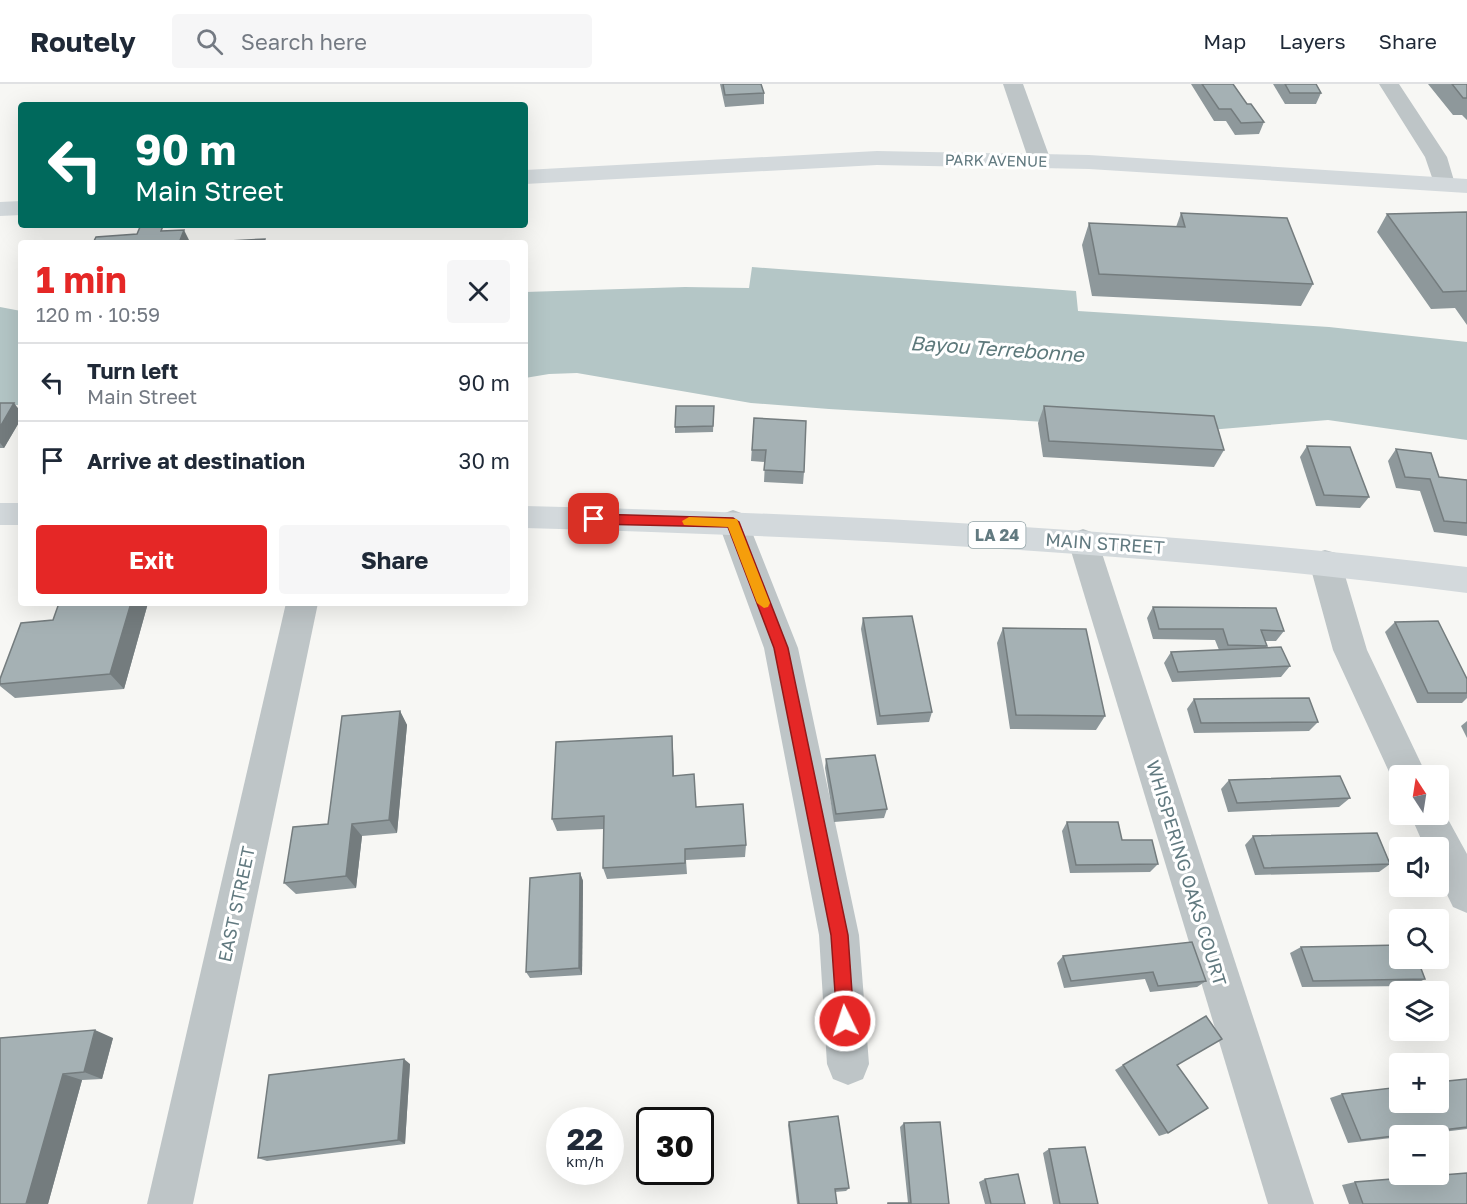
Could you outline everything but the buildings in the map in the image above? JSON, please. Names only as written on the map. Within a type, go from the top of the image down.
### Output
[{"type":"main road","name":"PARK AVENUE","points":[[528,177],[877,158],[1040,161],[1467,186]]},
{"type":"main road","points":[[0,209],[18,208]]},
{"type":"main road","points":[[0,514],[18,514]]},
{"type":"main road","name":"MAIN STREET","points":[[528,518],[733,522],[1083,541],[1213,550],[1467,580]]},
{"type":"street","points":[[1013,84],[1040,161]]},
{"type":"street","points":[[1389,84],[1436,157],[1444,184]]},
{"type":"street","points":[[733,522],[781,648],[839,935],[848,1064]]},
{"type":"street","name":"WHISPERING OAKS COURT","points":[[1083,541],[1291,1204]]},
{"type":"street","points":[[1324,562],[1350,650],[1404,765]]},
{"type":"street","name":"EAST STREET","points":[[170,1204],[301,606]]},
{"type":"street","points":[[1433,825],[1467,894]]},
{"type":"water","name":"Bayou Terrebonne","points":[[752,267],[1076,291],[1078,311],[1329,327],[1467,342],[1467,440],[1328,420],[1197,431],[829,409],[751,403],[577,373],[528,378],[528,292],[685,287],[749,288]]},
{"type":"water","points":[[0,307],[18,310],[18,405],[0,405]]},
{"type":"slow traffic","points":[[689,521],[733,522],[764,603]]},
{"type":"route","points":[[594,519],[733,522],[781,648],[839,935],[845,1021]]}]
